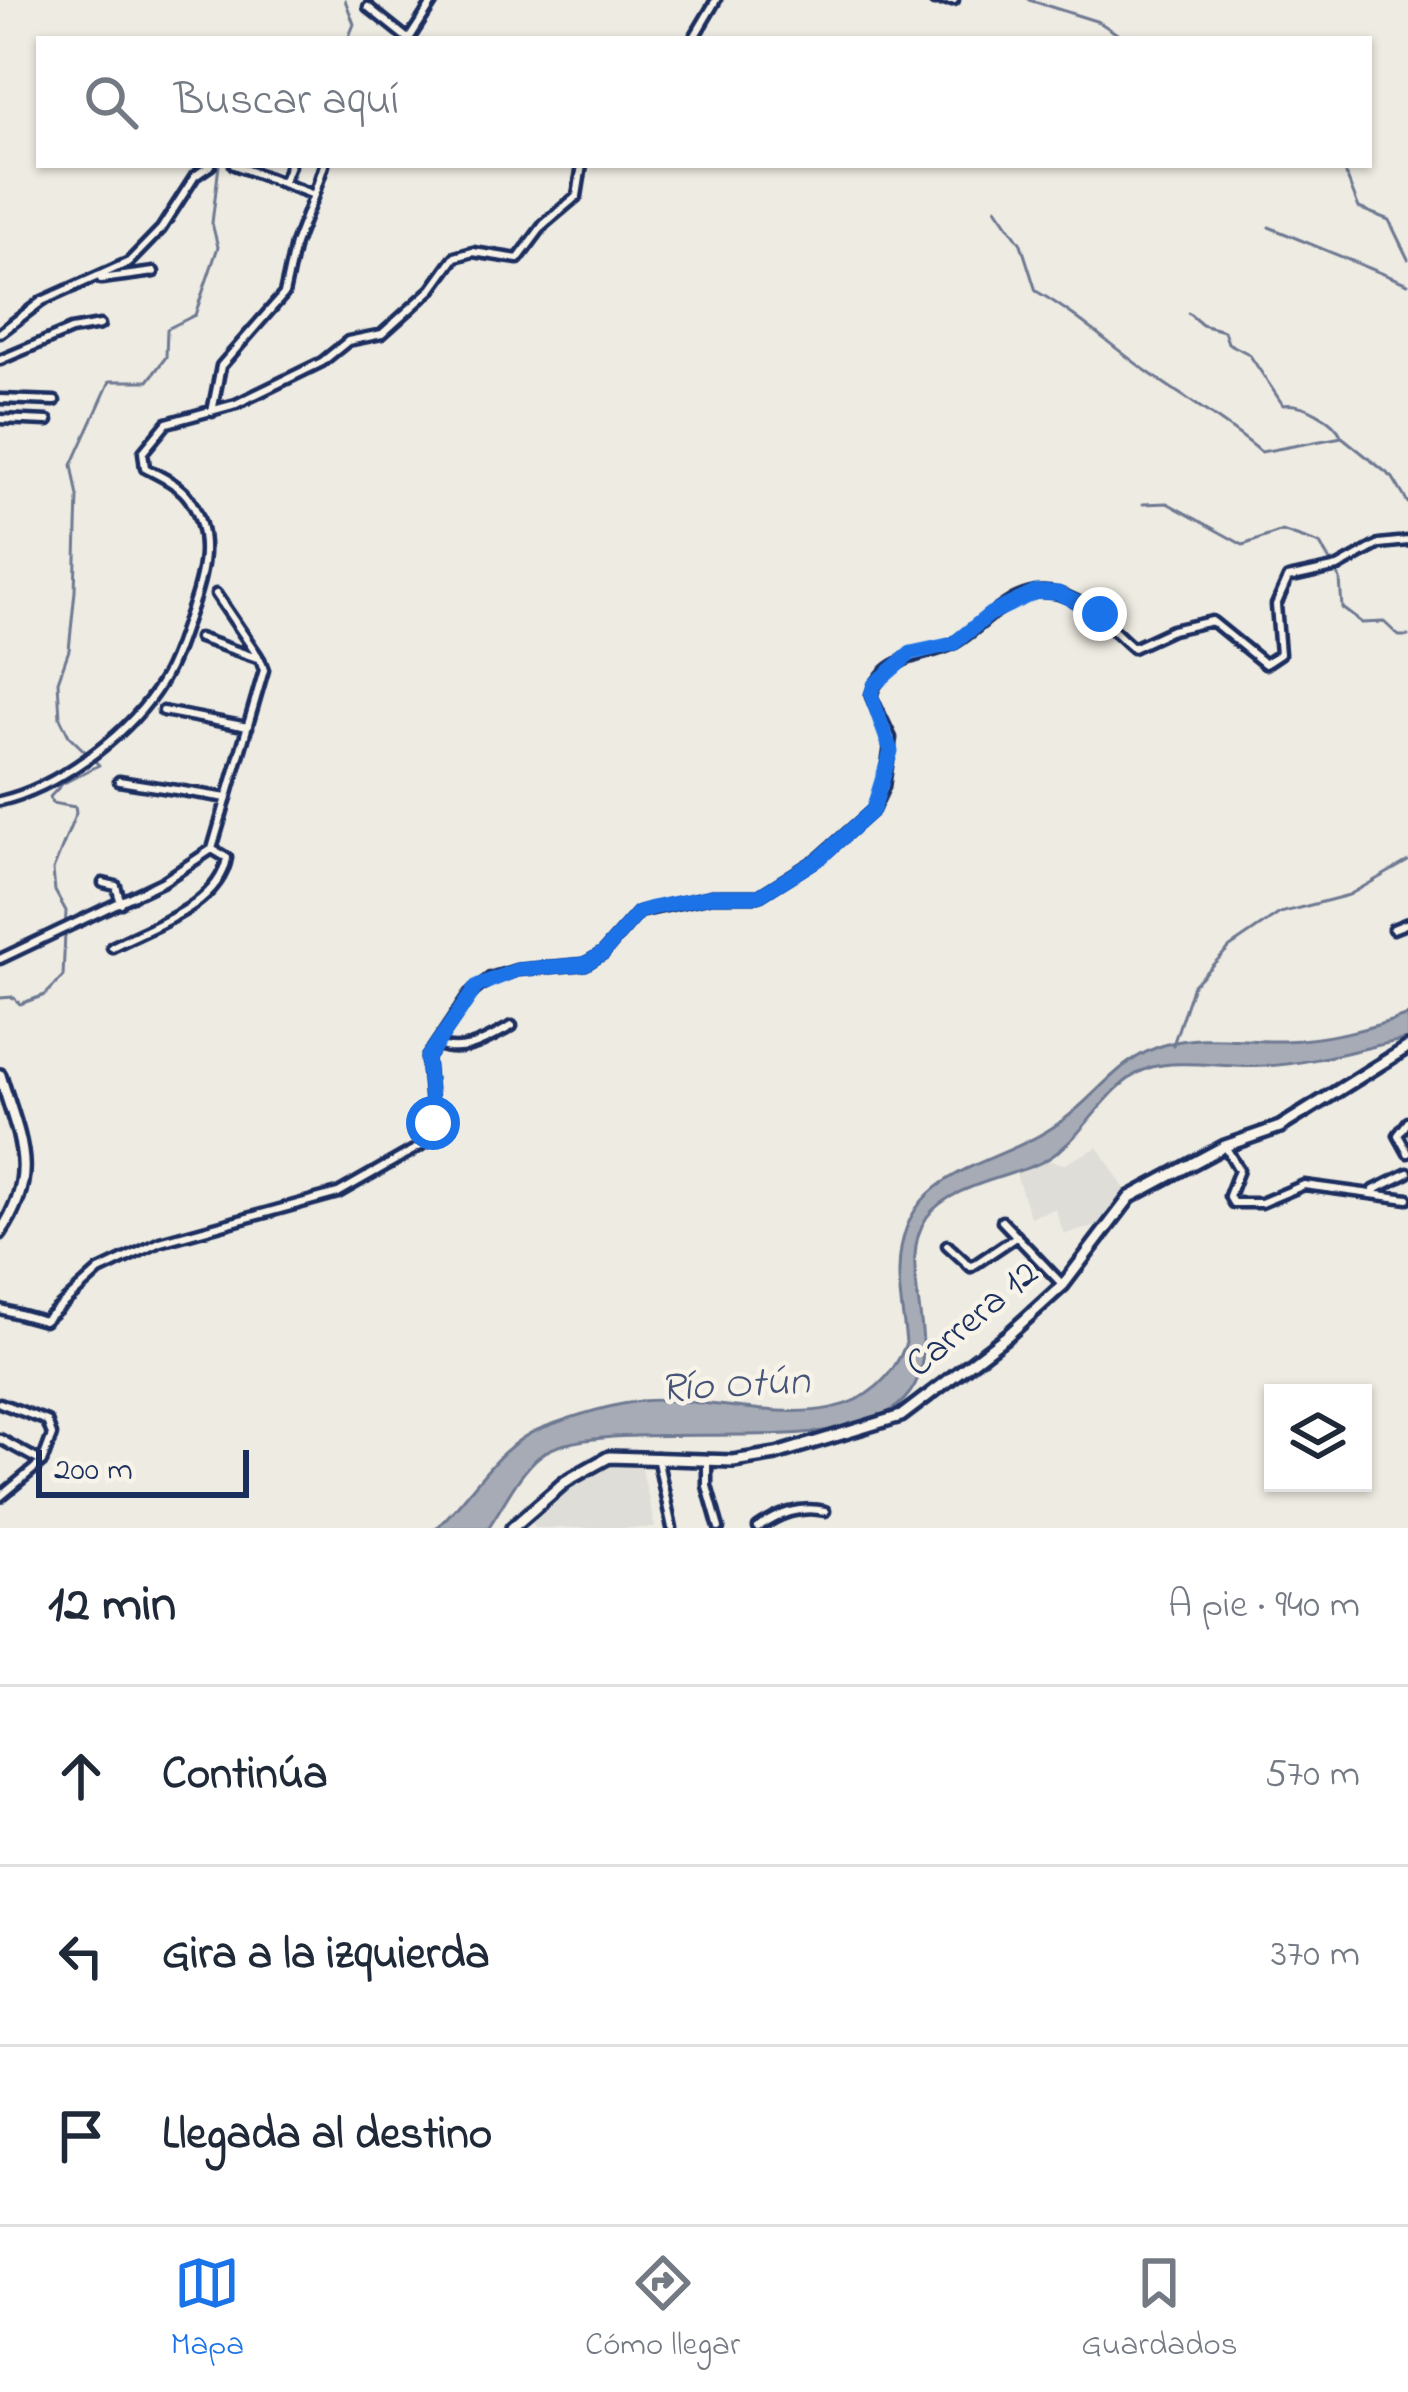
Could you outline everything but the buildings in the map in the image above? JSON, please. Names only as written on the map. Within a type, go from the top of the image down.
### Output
[{"type":"street","points":[[411,36],[434,0]]},
{"type":"street","points":[[695,36],[716,0]]},
{"type":"street","points":[[934,0],[954,0]]},
{"type":"street","points":[[368,7],[405,36]]},
{"type":"street","points":[[0,333],[42,301],[129,262],[207,168]]},
{"type":"street","points":[[242,168],[314,195]]},
{"type":"street","points":[[283,183],[289,168]]},
{"type":"street","points":[[212,414],[221,366],[284,294],[295,244],[323,168]]},
{"type":"street","points":[[0,801],[26,795],[98,749],[156,692],[201,583],[206,543],[190,497],[146,468],[143,452],[167,424],[212,414],[322,362],[348,341],[382,334],[433,289],[455,257],[473,252],[518,259],[544,224],[577,196],[582,168]]},
{"type":"street","points":[[86,281],[154,272]]},
{"type":"street","points":[[0,360],[71,329],[100,325]]},
{"type":"street","points":[[0,398],[55,400]]},
{"type":"street","points":[[0,419],[48,421]]},
{"type":"street","points":[[0,1310],[44,1321],[100,1271],[160,1242],[338,1192],[402,1158],[432,1133],[427,1058],[469,995],[490,979],[517,970],[585,964],[603,953],[639,912],[712,896],[759,896],[820,858],[873,810],[884,787],[891,738],[871,695],[874,685],[911,653],[953,644],[990,614],[1036,592],[1058,593],[1100,614],[1132,648],[1172,630],[1212,621],[1265,664],[1280,654],[1276,605],[1282,585],[1299,572],[1333,568],[1379,544],[1408,541]]},
{"type":"street","points":[[0,959],[121,903],[212,849],[264,670],[216,594]]},
{"type":"street","points":[[199,638],[260,658]]},
{"type":"street","points":[[163,711],[248,727]]},
{"type":"street","points":[[119,782],[227,798]]},
{"type":"street","points":[[112,946],[203,898],[226,868],[227,858],[212,849]]},
{"type":"street","points":[[103,883],[121,887],[121,903]]},
{"type":"street","points":[[1393,929],[1408,923]]},
{"type":"street","points":[[437,1044],[449,1050],[468,1047],[512,1026]]},
{"type":"street","name":"Carrera 12","points":[[512,1528],[596,1461],[776,1454],[901,1416],[1064,1286],[1130,1197],[1225,1146],[1280,1126],[1408,1047]]},
{"type":"street","points":[[0,1075],[21,1141],[25,1176],[22,1194],[0,1233]]},
{"type":"street","points":[[1408,1121],[1398,1135],[1408,1153]]},
{"type":"street","points":[[1225,1146],[1239,1169],[1229,1196],[1233,1203],[1261,1202],[1304,1185],[1408,1199]]},
{"type":"street","points":[[1373,1191],[1408,1173]]},
{"type":"street","points":[[1002,1221],[1064,1286]]},
{"type":"street","points":[[947,1245],[968,1266],[1016,1236]]},
{"type":"street","points":[[0,1403],[47,1421],[52,1435],[42,1462],[0,1497]]},
{"type":"street","points":[[0,1439],[42,1462]]},
{"type":"street","points":[[657,1456],[672,1528]]},
{"type":"street","points":[[707,1460],[707,1486],[719,1528]]},
{"type":"street","points":[[758,1528],[784,1513],[810,1507],[825,1511]]},
{"type":"shaded area","name":"Río Otún","points":[[1408,1015],[1408,1039],[1320,1059],[1266,1066],[1149,1068],[1119,1087],[1055,1154],[964,1190],[937,1206],[917,1241],[923,1354],[917,1380],[902,1402],[872,1420],[794,1434],[646,1436],[566,1444],[533,1462],[488,1528],[436,1528],[511,1446],[542,1428],[578,1416],[641,1401],[789,1411],[825,1409],[858,1399],[886,1378],[906,1343],[899,1270],[904,1235],[916,1209],[956,1174],[1062,1121],[1121,1068],[1148,1051],[1193,1039],[1314,1038]]},
{"type":"shaded area","points":[[1098,1147],[1130,1197],[1107,1224],[1064,1234],[1055,1209],[1030,1217],[1016,1174],[1046,1160],[1065,1164]]},
{"type":"shaded area","points":[[639,1456],[655,1528],[536,1528],[525,1516],[596,1461]]},
{"type":"waterway","points":[[345,0],[354,24],[349,36]]},
{"type":"waterway","points":[[1029,0],[1099,22],[1120,36]]},
{"type":"waterway","points":[[0,998],[13,997],[20,1004],[45,995],[63,977],[66,911],[55,891],[53,870],[76,813],[75,807],[52,803],[50,797],[62,784],[99,765],[69,736],[60,718],[58,681],[69,650],[75,591],[78,497],[72,465],[110,381],[148,381],[166,357],[167,329],[195,315],[218,247],[212,223],[219,168]]},
{"type":"waterway","points":[[1343,168],[1359,208],[1389,220],[1408,259]]},
{"type":"waterway","points":[[996,208],[1021,244],[1036,291],[1152,375],[1261,452],[1342,437],[1393,478],[1408,503]]},
{"type":"waterway","points":[[1269,227],[1408,284]]},
{"type":"waterway","points":[[1188,313],[1202,325],[1224,331],[1228,343],[1249,354],[1283,405],[1317,413],[1342,437]]},
{"type":"waterway","points":[[1143,504],[1167,503],[1243,545],[1282,531],[1320,544],[1340,579],[1342,608],[1362,623],[1384,622],[1399,636],[1408,636]]},
{"type":"waterway","points":[[1173,1045],[1193,985],[1230,947],[1280,913],[1349,895],[1408,861]]},
{"type":"route","points":[[433,1123],[427,1058],[477,986],[517,970],[562,970],[585,964],[603,953],[639,912],[712,896],[759,896],[820,858],[873,810],[884,787],[891,738],[871,695],[874,685],[911,653],[953,644],[1013,599],[1036,592],[1058,593],[1100,614]]}]
